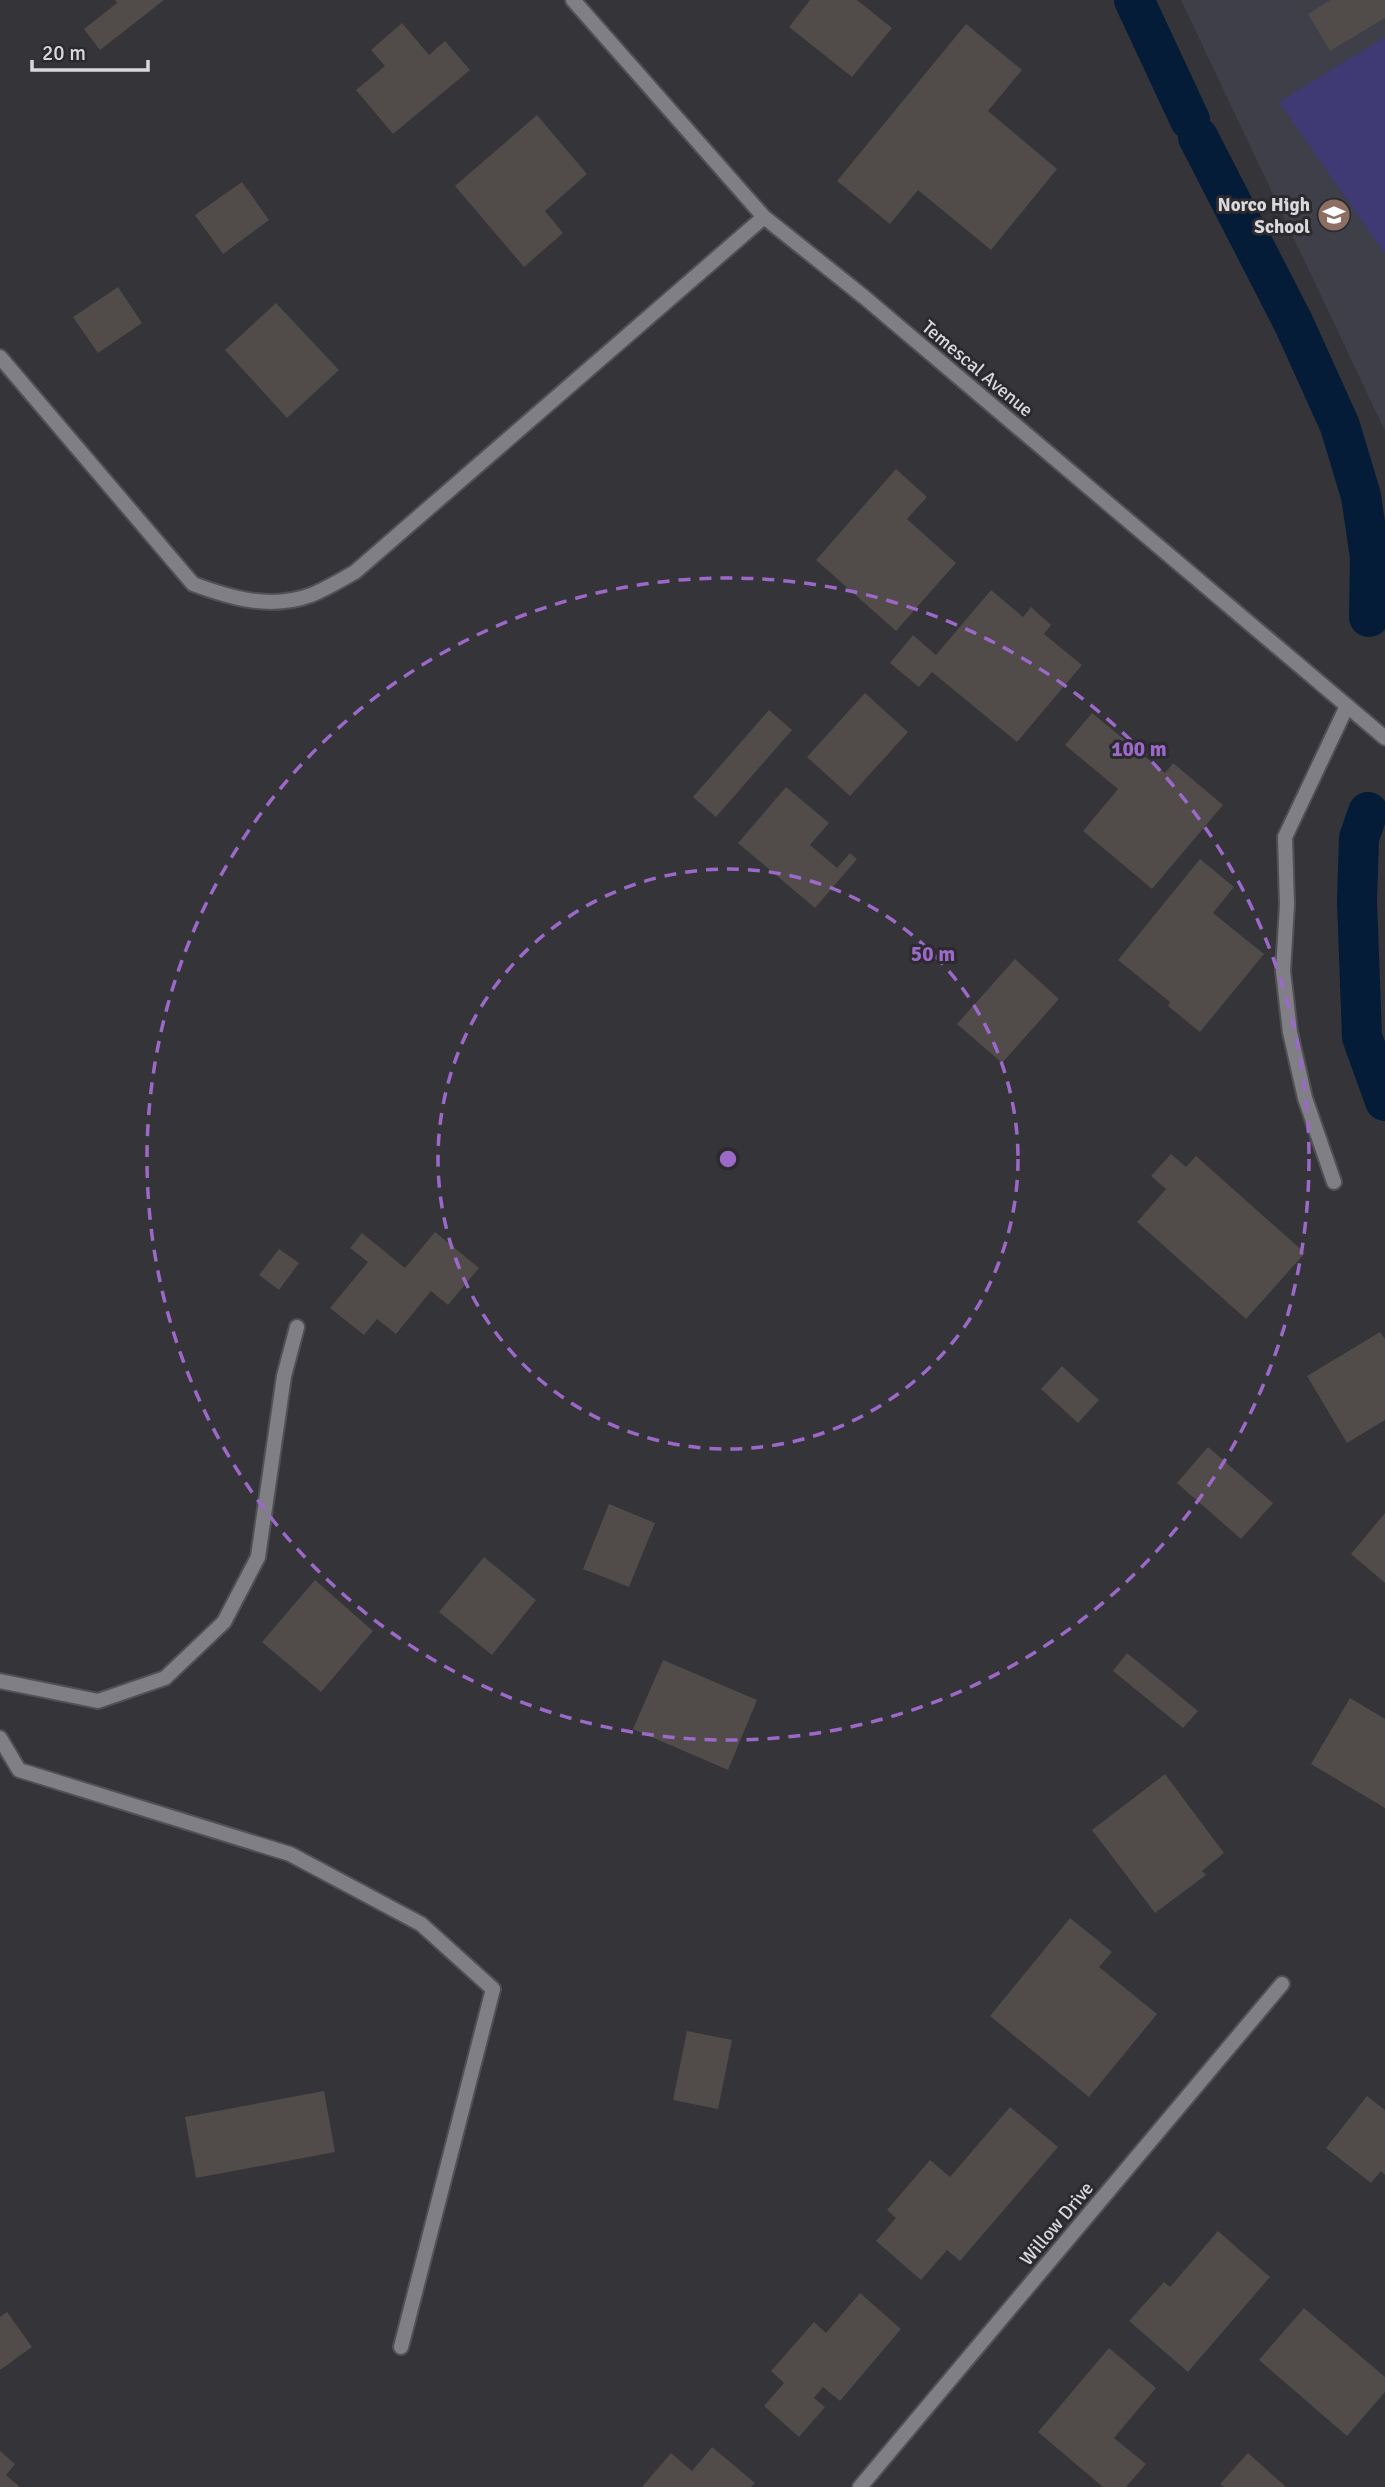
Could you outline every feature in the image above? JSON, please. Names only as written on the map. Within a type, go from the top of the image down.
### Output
[{"type":"street","name":"Temescal Avenue","points":[[573,0],[764,217],[875,306],[1385,738]]},
{"type":"street","points":[[0,357],[193,584],[231,597],[270,603],[310,595],[355,572],[764,217]]},
{"type":"street","points":[[1334,1182],[1305,1098],[1290,1032],[1283,971],[1287,905],[1284,837],[1347,706]]},
{"type":"street","points":[[0,1681],[98,1700],[165,1678],[224,1622],[258,1557],[284,1376],[297,1327]]},
{"type":"street","points":[[0,1738],[19,1770],[290,1854],[421,1924],[493,1989],[401,2347]]},
{"type":"street","name":"Willow Drive","points":[[860,2487],[1282,1984]]},
{"type":"shaded area","name":"Norco High School","points":[[1181,0],[1385,0],[1385,431]]},
{"type":"shaded area","points":[[1385,37],[1385,254],[1279,102]]},
{"type":"building","points":[[115,0],[164,0],[100,50],[84,29],[117,3]]},
{"type":"building","points":[[810,0],[857,0],[892,28],[852,77],[789,27]]},
{"type":"building","points":[[1330,0],[1385,0],[1385,18],[1330,51],[1308,14]]},
{"type":"building","points":[[402,23],[429,55],[445,41],[470,70],[393,134],[356,90],[385,66],[371,50]]},
{"type":"building","points":[[966,24],[1022,70],[988,111],[1057,169],[991,250],[918,190],[890,224],[837,181]]},
{"type":"building","points":[[537,115],[587,174],[545,211],[563,233],[524,267],[455,186]]},
{"type":"building","points":[[242,182],[269,220],[223,254],[195,215]]},
{"type":"building","points":[[118,287],[142,323],[98,353],[73,317]]},
{"type":"building","points":[[276,303],[339,370],[287,418],[225,350]]},
{"type":"building","points":[[896,469],[927,497],[907,519],[956,563],[896,631],[816,560]]},
{"type":"building","points":[[991,590],[1023,617],[1031,607],[1051,625],[1044,634],[1082,665],[1017,742],[932,672],[919,687],[890,663],[913,635],[936,655]]},
{"type":"building","points":[[865,693],[908,732],[850,796],[807,757]]},
{"type":"building","points":[[769,710],[792,730],[716,817],[693,797]]},
{"type":"building","points":[[1092,713],[1165,773],[1173,763],[1223,805],[1152,889],[1083,831],[1118,789],[1065,745]]},
{"type":"building","points":[[786,787],[829,823],[810,845],[837,868],[850,853],[857,859],[815,908],[738,843]]},
{"type":"building","points":[[1200,859],[1234,887],[1213,913],[1264,954],[1200,1032],[1168,1006],[1170,1002],[1118,960]]},
{"type":"building","points":[[1015,959],[1059,999],[1002,1063],[957,1024]]},
{"type":"building","points":[[1171,1154],[1186,1167],[1196,1156],[1305,1253],[1246,1319],[1137,1222],[1166,1189],[1151,1176]]},
{"type":"building","points":[[435,1232],[479,1268],[448,1305],[431,1291],[396,1334],[377,1319],[364,1335],[330,1308],[368,1262],[350,1248],[362,1233],[405,1268]]},
{"type":"building","points":[[279,1249],[299,1263],[279,1290],[259,1275]]},
{"type":"building","points":[[1380,1332],[1385,1339],[1385,1420],[1347,1443],[1307,1376]]},
{"type":"building","points":[[1062,1366],[1099,1400],[1078,1423],[1041,1389]]},
{"type":"building","points":[[1208,1447],[1273,1503],[1241,1539],[1177,1483]]},
{"type":"building","points":[[609,1504],[655,1523],[629,1587],[583,1569]]},
{"type":"building","points":[[1385,1513],[1385,1583],[1351,1554]]},
{"type":"building","points":[[484,1557],[536,1600],[492,1655],[439,1612]]},
{"type":"building","points":[[315,1580],[373,1631],[321,1692],[262,1642]]},
{"type":"building","points":[[1127,1653],[1198,1711],[1183,1728],[1113,1671]]},
{"type":"building","points":[[663,1660],[757,1700],[728,1770],[633,1729]]},
{"type":"building","points":[[1350,1698],[1385,1719],[1385,1808],[1311,1764]]},
{"type":"building","points":[[1165,1774],[1224,1853],[1202,1871],[1206,1875],[1155,1913],[1092,1830]]},
{"type":"building","points":[[1070,1918],[1112,1952],[1099,1967],[1157,2014],[1089,2097],[990,2016]]},
{"type":"building","points":[[687,2031],[732,2040],[718,2109],[673,2100]]},
{"type":"building","points":[[324,2091],[335,2152],[196,2178],[185,2117]]},
{"type":"building","points":[[1367,2096],[1385,2110],[1385,2175],[1381,2171],[1371,2183],[1326,2148]]},
{"type":"building","points":[[1010,2107],[1058,2147],[960,2261],[947,2250],[921,2280],[876,2241],[896,2218],[887,2210],[930,2160],[950,2177]]},
{"type":"building","points":[[1218,2231],[1270,2277],[1188,2372],[1129,2321],[1164,2282],[1170,2287]]},
{"type":"building","points":[[860,2293],[901,2329],[840,2401],[823,2387],[814,2398],[825,2407],[799,2437],[764,2406],[784,2383],[771,2371],[814,2322],[826,2333]]},
{"type":"building","points":[[1304,2308],[1385,2377],[1385,2392],[1347,2436],[1259,2360]]},
{"type":"building","points":[[7,2312],[32,2347],[0,2370],[0,2317]]},
{"type":"building","points":[[1109,2348],[1156,2388],[1114,2438],[1146,2464],[1126,2487],[1103,2487],[1038,2432]]},
{"type":"building","points":[[712,2447],[755,2483],[751,2487],[642,2487],[671,2453],[692,2471]]},
{"type":"building","points":[[0,2451],[15,2464],[6,2475],[20,2487],[0,2487]]},
{"type":"building","points":[[1248,2453],[1286,2487],[1224,2487],[1220,2484]]},
{"type":"waterway","points":[[1134,0],[1190,120]]},
{"type":"waterway","points":[[1198,137],[1294,324],[1340,426],[1361,496],[1370,557],[1369,617]]},
{"type":"waterway","points":[[1368,812],[1359,838],[1357,901],[1362,1037],[1385,1101]]},
{"type":"place","name":"Norco High School","points":[[1334,215]]}]
